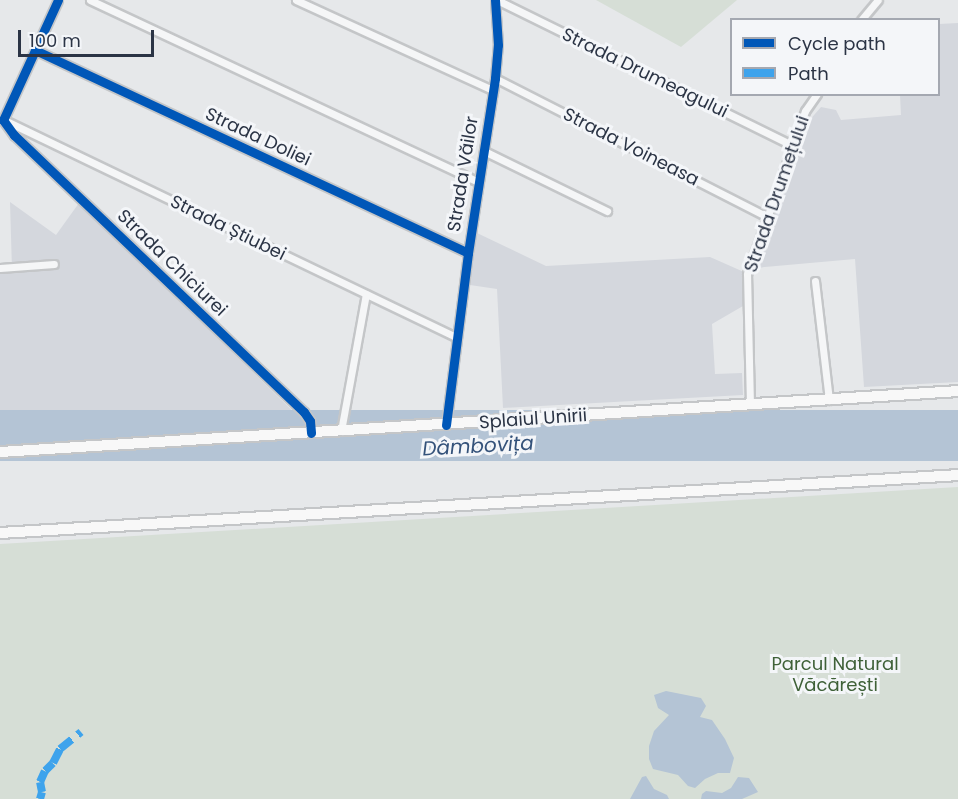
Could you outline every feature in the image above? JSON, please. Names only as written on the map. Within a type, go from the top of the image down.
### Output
[{"type":"main road","name":"Splaiul Unirii","points":[[0,452],[958,391]]},
{"type":"main road","points":[[0,533],[958,476]]},
{"type":"street","points":[[1,119],[58,0]]},
{"type":"street","points":[[90,0],[478,182]]},
{"type":"street","points":[[296,0],[493,90]]},
{"type":"street","name":"Strada Văilor","points":[[446,424],[456,337],[495,78],[498,45],[496,0]]},
{"type":"street","name":"Strada Drumeagului","points":[[496,0],[792,145]]},
{"type":"street","points":[[863,18],[878,0]]},
{"type":"street","name":"Strada Doliei","points":[[35,50],[468,253]]},
{"type":"street","name":"Strada Voineasa","points":[[495,78],[766,216]]},
{"type":"street","name":"Strada Drumețului","points":[[750,405],[746,286],[766,216],[807,107],[815,96]]},
{"type":"street","name":"Strada Știubei","points":[[1,119],[456,337]]},
{"type":"street","name":"Strada Chiciurei","points":[[1,119],[14,135],[304,412],[310,422],[312,433]]},
{"type":"street","points":[[484,152],[607,211]]},
{"type":"street","points":[[0,268],[54,264]]},
{"type":"street","points":[[815,281],[829,400]]},
{"type":"street","points":[[341,431],[366,294]]},
{"type":"shaded area","points":[[958,23],[958,382],[864,387],[855,259],[755,268],[808,122],[821,107],[836,110],[841,120],[901,115],[900,96],[940,96],[940,24]]},
{"type":"shaded area","points":[[10,202],[56,235],[79,203],[303,421],[0,439],[0,271],[12,270]]},
{"type":"shaded area","points":[[477,233],[546,266],[710,257],[744,272],[743,306],[712,324],[715,374],[742,373],[743,395],[503,408],[497,289],[470,285]]},
{"type":"green space","points":[[596,0],[737,0],[681,47]]},
{"type":"green space","name":"Parcul Natural Văcărești","points":[[958,487],[958,799],[0,799],[0,544]]},
{"type":"water","name":"Dâmbovița","points":[[0,410],[958,410],[958,461],[0,461]]},
{"type":"water","points":[[666,691],[701,698],[706,706],[700,717],[712,720],[734,758],[730,773],[718,773],[705,779],[695,788],[688,786],[678,775],[653,769],[649,759],[649,746],[654,731],[669,715],[658,708],[654,695]]},
{"type":"water","points":[[646,776],[654,789],[667,795],[669,799],[630,799],[642,777]]},
{"type":"water","points":[[738,777],[749,778],[758,792],[742,799],[701,799],[702,794],[706,791],[722,793],[731,788]]},
{"type":"marked path","points":[[40,799],[42,792],[40,782],[45,771],[53,763],[60,749],[81,732]]},
{"type":"cycle path","points":[[58,0],[3,120],[14,135],[304,412],[310,421],[311,433]]},
{"type":"cycle path","points":[[446,425],[468,253],[495,78],[498,45],[495,0]]},
{"type":"cycle path","points":[[35,50],[468,253]]}]
